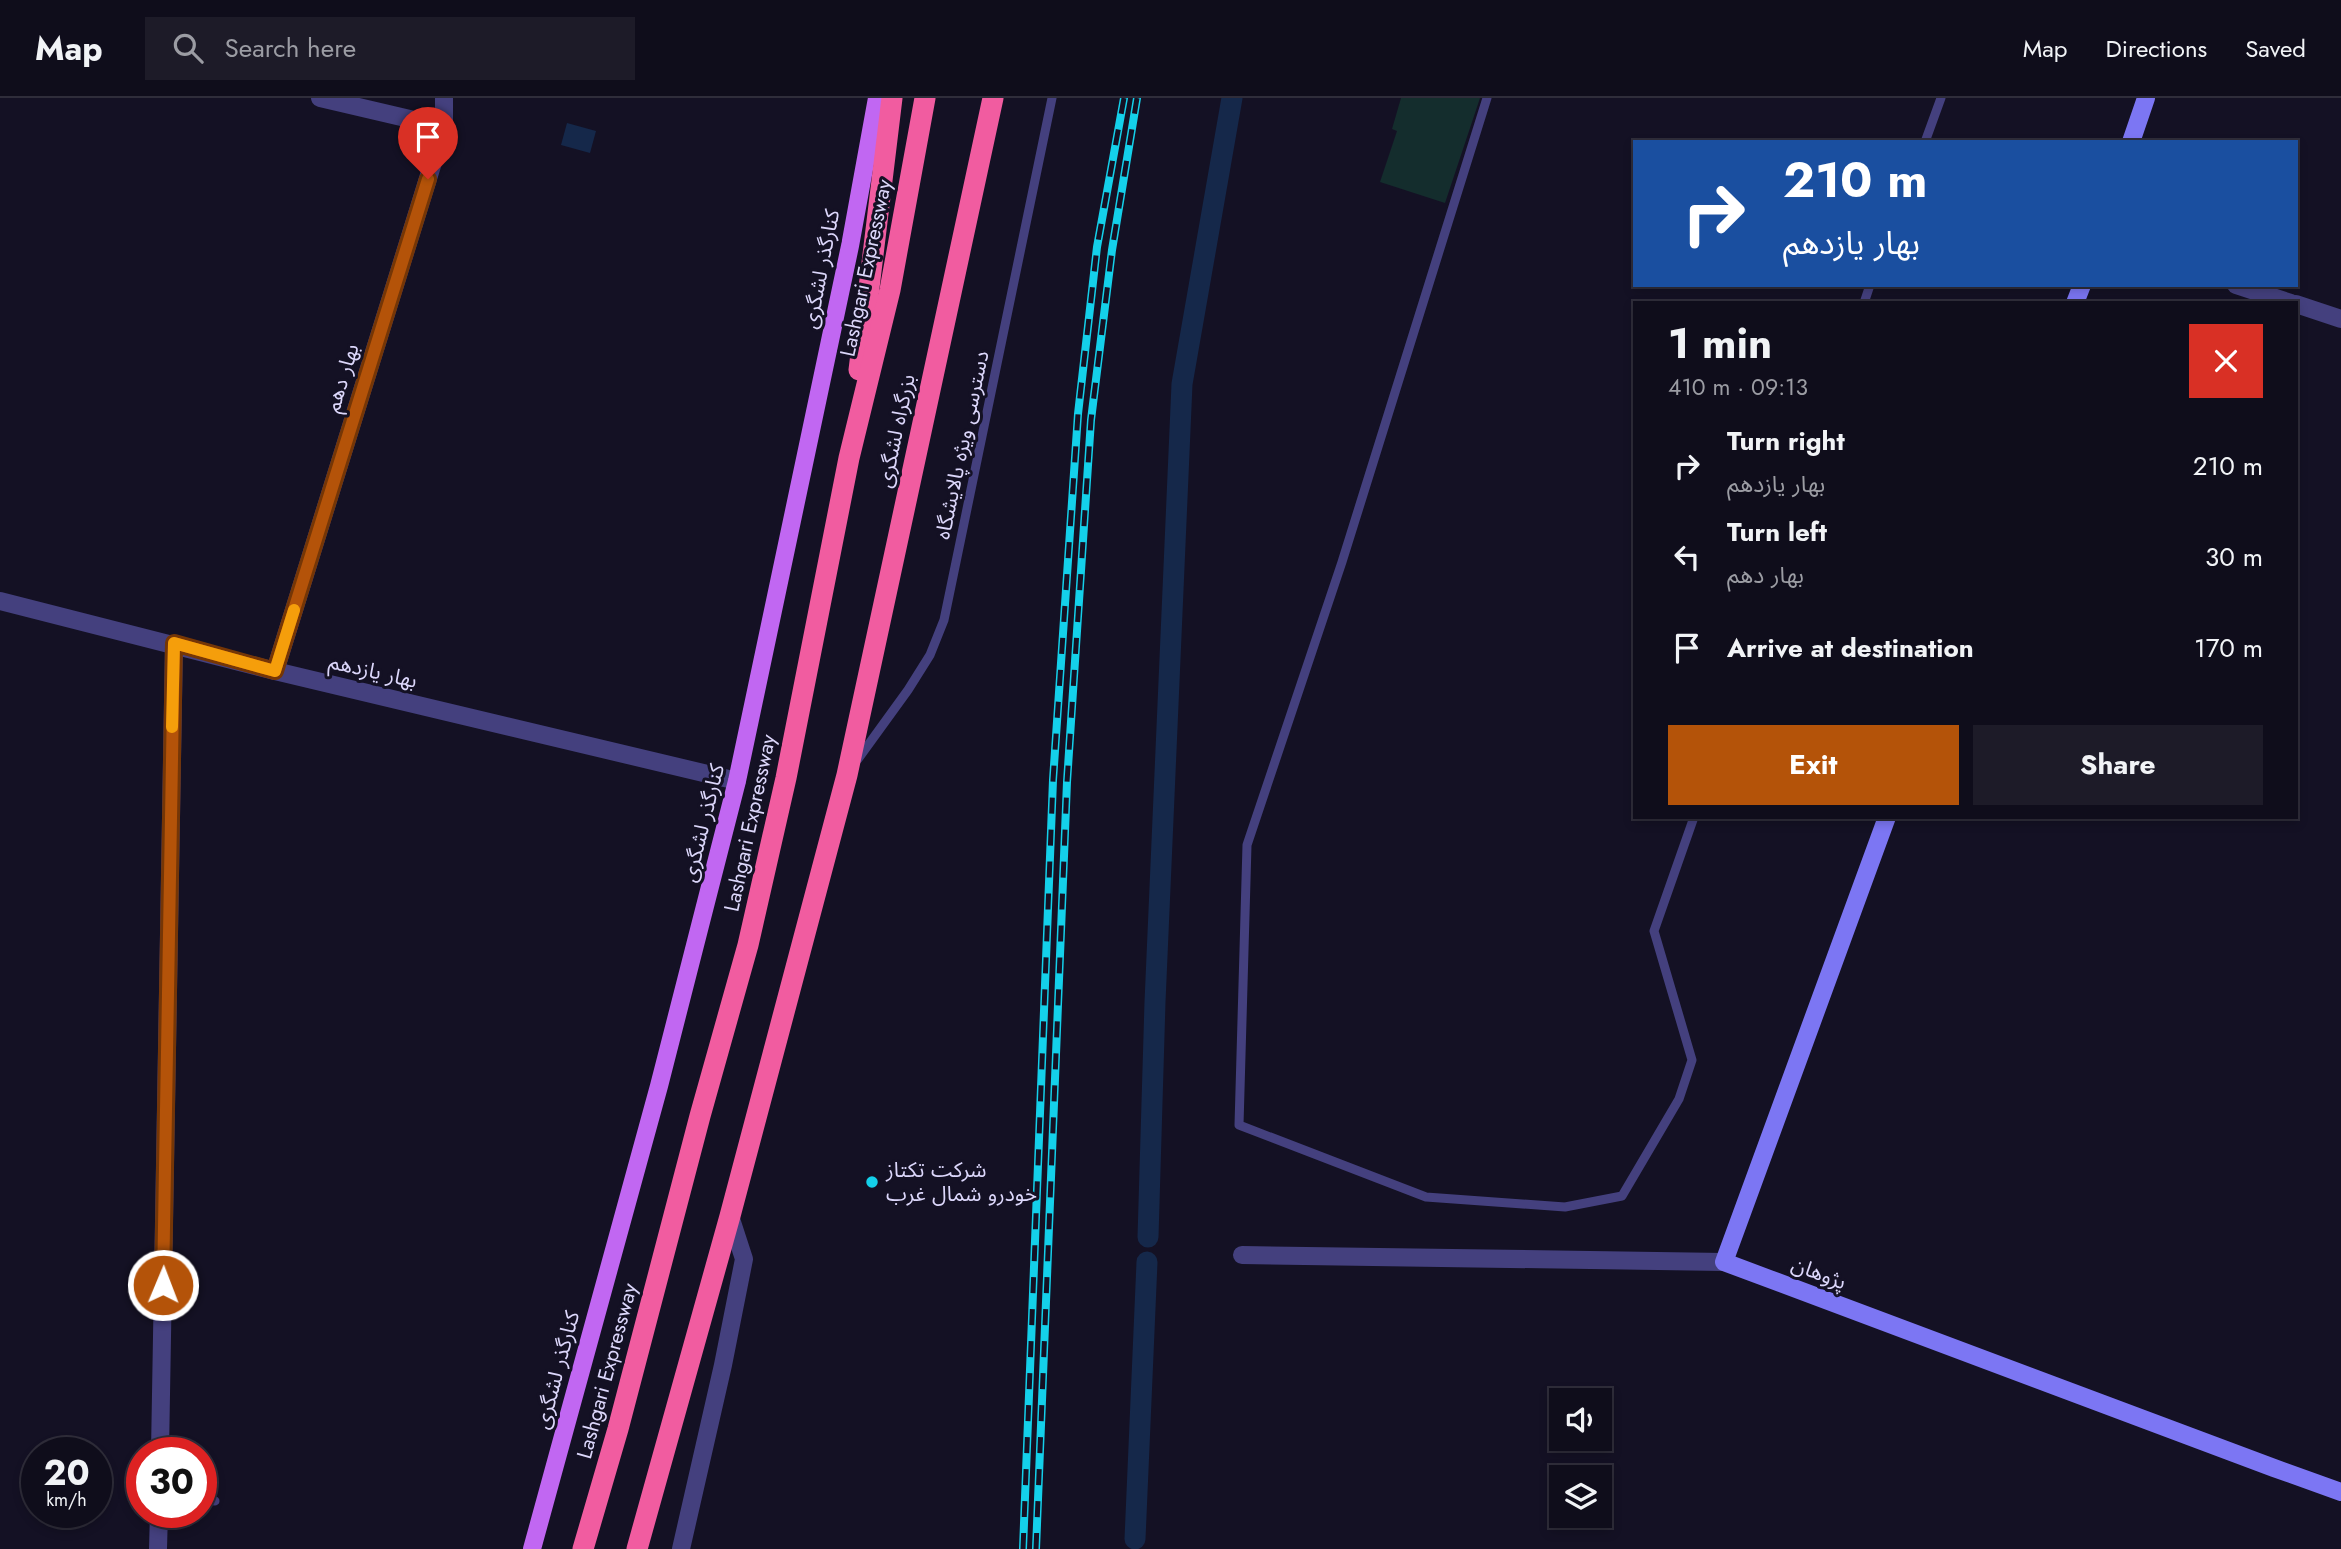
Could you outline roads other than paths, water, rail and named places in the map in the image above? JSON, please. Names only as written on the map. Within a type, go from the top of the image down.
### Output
[{"type":"highway","points":[[849,458],[892,98]]},
{"type":"highway","name":"Lashgari Expressway","points":[[583,1549],[618,1429],[696,1129],[748,945],[786,778],[849,458],[890,290],[925,98]]},
{"type":"highway","name":"بزرگراه لشگری","points":[[846,775],[993,98]]},
{"type":"highway","points":[[637,1549],[730,1216],[846,775]]},
{"type":"main road","name":"کنارگذر لشگری","points":[[532,1549],[659,1086],[737,781],[850,246],[877,98]]},
{"type":"main road","points":[[2132,140],[2146,98]]},
{"type":"main road","points":[[1724,1262],[1886,819]]},
{"type":"main road","name":"پژوهان","points":[[1724,1262],[2341,1492]]},
{"type":"street","points":[[320,98],[444,127]]},
{"type":"street","name":"بهار دهم","points":[[275,671],[444,127],[444,98]]},
{"type":"street","points":[[2242,287],[2285,301]]},
{"type":"street","points":[[2298,305],[2341,319]]},
{"type":"street","name":"بهار یازدهم","points":[[0,601],[174,643],[275,671],[737,781]]},
{"type":"street","points":[[160,1437],[174,643]]},
{"type":"street","points":[[681,1549],[744,1259],[730,1216]]},
{"type":"street","points":[[1242,1255],[1724,1262]]},
{"type":"street","points":[[158,1549],[159,1528]]},
{"type":"lane","name":"دسترسی ویژه پالایشگاه","points":[[846,775],[908,690],[930,655],[944,620],[1052,98]]},
{"type":"lane","points":[[1486,98],[1342,562],[1247,845],[1239,1125],[1426,1197],[1565,1208],[1622,1196],[1679,1100],[1692,1060],[1654,931],[1693,819]]},
{"type":"lane","points":[[1926,140],[1941,98]]},
{"type":"water","points":[[567,123],[596,131],[590,153],[561,145]]},
{"type":"waterway","points":[[1148,1237],[1155,1002],[1182,384],[1232,98]]},
{"type":"waterway","points":[[1135,1539],[1147,1262]]},
{"type":"railway","points":[[1023,1549],[1053,780],[1078,414],[1097,247],[1124,98]]},
{"type":"railway","points":[[1036,1549],[1067,782],[1091,420],[1112,250],[1137,98]]},
{"type":"place","name":"شرکت تکتاز خودرو شمال غرب","points":[[872,1182]]}]
